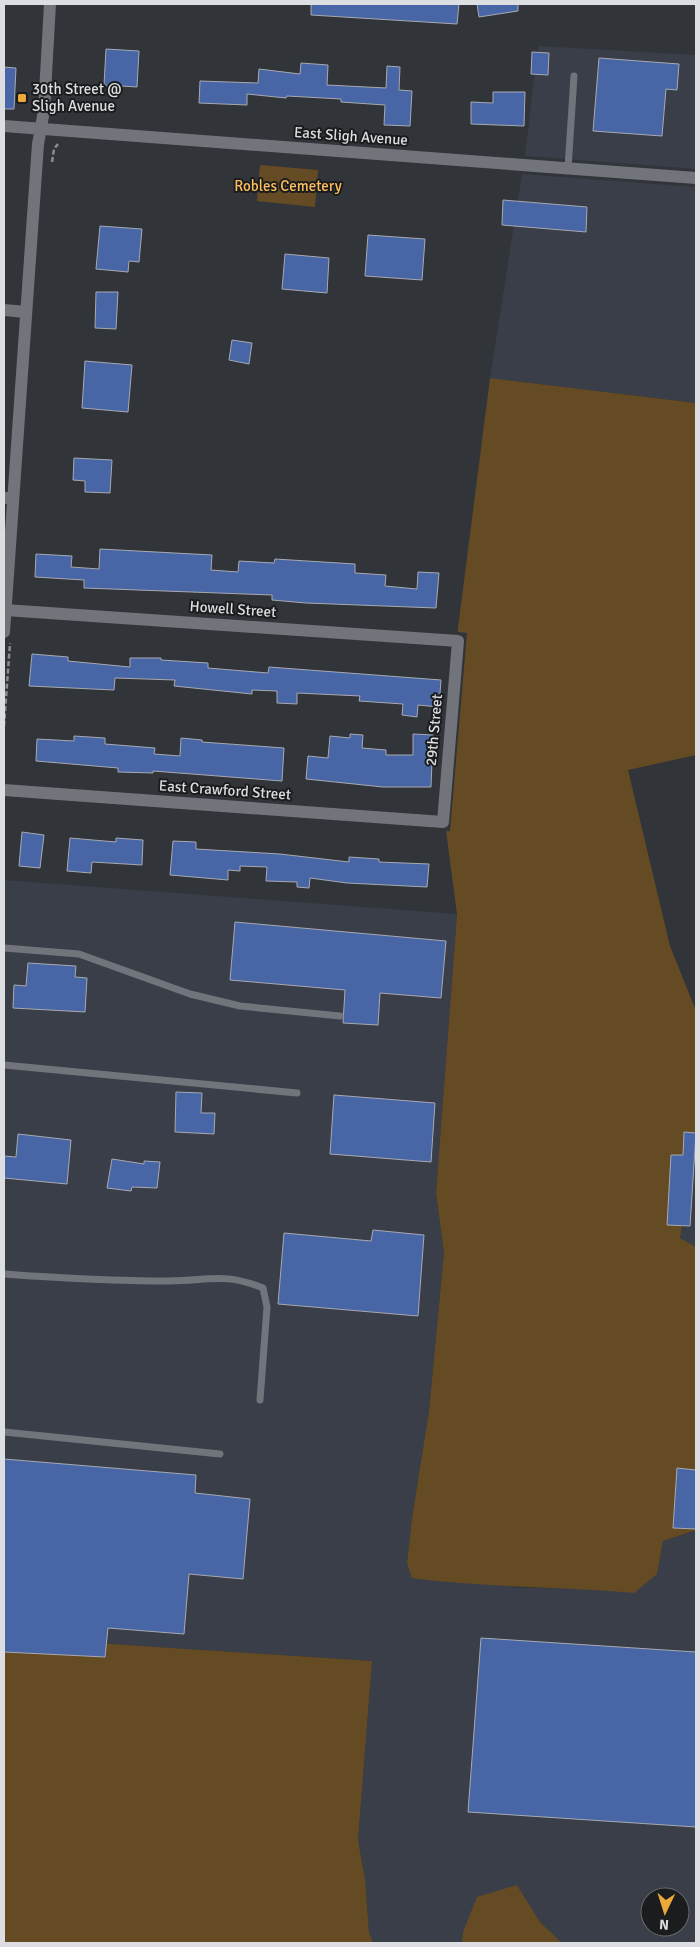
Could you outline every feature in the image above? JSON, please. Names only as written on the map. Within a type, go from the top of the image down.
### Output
[{"type":"street","points":[[4,632],[8,498],[26,312],[38,144],[44,110],[50,4]]},
{"type":"street","name":"East Sligh Avenue","points":[[4,126],[696,178]]},
{"type":"street","points":[[4,310],[26,312]]},
{"type":"street","name":"Howell Street","points":[[5,610],[458,641]]},
{"type":"street","name":"29th Street","points":[[443,822],[458,641]]},
{"type":"street","name":"East Crawford Street","points":[[4,790],[443,822]]},
{"type":"lane","points":[[568,168],[574,76]]},
{"type":"lane","points":[[4,948],[79,954],[190,994],[240,1006],[340,1016]]},
{"type":"lane","points":[[4,1064],[297,1093]]},
{"type":"lane","points":[[4,1274],[170,1282],[227,1277],[263,1288],[267,1307],[260,1400]]},
{"type":"lane","points":[[4,1432],[220,1454]]},
{"type":"shaded area","points":[[538,46],[696,55],[696,169],[525,156]]},
{"type":"shaded area","points":[[522,174],[696,187],[696,403],[490,378]]},
{"type":"shaded area","points":[[4,880],[457,914],[436,1193],[444,1253],[429,1411],[407,1563],[517,1588],[581,1588],[657,1574],[663,1541],[696,1530],[696,1943],[562,1943],[540,1922],[517,1885],[463,1932],[462,1943],[373,1943],[369,1932],[365,1879],[358,1840],[372,1661],[4,1637]]},
{"type":"shaded area","points":[[696,1161],[696,1247],[680,1238],[692,1164]]},
{"type":"green space","name":"Robles Cemetery","points":[[260,165],[318,170],[315,207],[257,201]]},
{"type":"green space","points":[[490,378],[696,403],[696,755],[628,770],[670,946],[696,1011],[696,1161],[692,1164],[680,1238],[696,1247],[696,1530],[663,1541],[657,1574],[634,1593],[468,1584],[412,1578],[407,1563],[429,1411],[444,1253],[436,1193],[457,914],[446,831],[450,831],[467,633],[458,632],[458,628]]},
{"type":"green space","points":[[4,1637],[372,1661],[358,1840],[365,1879],[369,1932],[373,1943],[4,1943]]},
{"type":"green space","points":[[517,1885],[540,1922],[562,1943],[462,1943],[463,1932],[477,1897]]},
{"type":"building","points":[[311,4],[459,4],[457,24],[311,15]]},
{"type":"building","points":[[477,4],[518,4],[518,11],[479,17]]},
{"type":"building","points":[[106,49],[139,51],[137,87],[104,85]]},
{"type":"building","points":[[532,52],[549,53],[548,75],[531,74]]},
{"type":"building","points":[[599,58],[679,64],[677,90],[666,89],[662,136],[593,131]]},
{"type":"building","points":[[301,63],[328,65],[327,85],[386,88],[387,66],[400,67],[399,90],[412,91],[410,126],[384,125],[385,105],[341,102],[341,99],[287,96],[286,98],[247,94],[247,105],[199,103],[200,81],[258,83],[259,69],[300,74]]},
{"type":"building","points":[[4,67],[16,68],[14,109],[4,109]]},
{"type":"building","points":[[493,92],[525,92],[524,126],[471,124],[471,102],[493,103]]},
{"type":"building","points":[[503,200],[587,207],[586,232],[502,225]]},
{"type":"building","points":[[100,226],[142,229],[139,262],[129,261],[128,272],[96,269]]},
{"type":"building","points":[[368,235],[425,239],[422,280],[365,276]]},
{"type":"building","points":[[285,254],[329,258],[327,293],[282,289]]},
{"type":"building","points":[[96,292],[118,292],[116,329],[95,328]]},
{"type":"building","points":[[232,340],[252,343],[249,364],[229,360]]},
{"type":"building","points":[[85,361],[132,365],[128,412],[82,408]]},
{"type":"building","points":[[74,458],[112,460],[110,493],[85,492],[85,481],[73,480]]},
{"type":"building","points":[[100,549],[212,555],[211,570],[238,572],[239,561],[274,563],[275,559],[355,564],[355,573],[386,575],[385,586],[417,589],[418,572],[439,573],[436,608],[306,603],[272,600],[272,595],[84,588],[84,580],[35,577],[36,554],[72,556],[71,567],[99,569]]},
{"type":"building","points":[[32,654],[68,657],[68,661],[130,667],[130,658],[161,658],[161,660],[208,663],[208,668],[268,673],[269,667],[441,680],[439,707],[418,705],[417,717],[402,715],[403,704],[359,701],[360,696],[297,693],[297,704],[277,703],[277,691],[252,690],[252,694],[174,686],[175,680],[115,678],[114,690],[29,686]]},
{"type":"building","points":[[350,734],[363,735],[362,748],[386,750],[386,755],[413,755],[413,734],[433,735],[431,787],[383,787],[306,779],[308,756],[328,758],[330,736],[350,738]]},
{"type":"building","points":[[74,736],[105,738],[105,744],[155,748],[154,754],[180,756],[181,738],[202,740],[202,742],[284,748],[282,781],[153,771],[153,773],[118,772],[118,768],[36,761],[37,739],[74,741]]},
{"type":"building","points":[[22,832],[44,835],[40,868],[19,866]]},
{"type":"building","points":[[70,838],[116,842],[116,838],[143,840],[142,865],[92,862],[91,873],[67,871]]},
{"type":"building","points":[[173,841],[196,842],[196,849],[280,854],[349,862],[349,857],[379,859],[379,862],[429,864],[427,887],[347,883],[310,878],[309,888],[297,887],[297,882],[266,881],[267,867],[240,866],[240,871],[228,870],[228,880],[170,875]]},
{"type":"building","points":[[235,922],[446,941],[441,998],[380,993],[378,1025],[343,1023],[345,990],[230,980]]},
{"type":"building","points":[[28,963],[76,966],[75,977],[87,978],[85,1012],[13,1008],[14,985],[26,986]]},
{"type":"building","points":[[176,1092],[202,1093],[201,1113],[215,1113],[214,1134],[175,1132]]},
{"type":"building","points":[[334,1095],[435,1103],[431,1162],[330,1154]]},
{"type":"building","points":[[684,1132],[696,1133],[690,1226],[667,1225],[671,1155],[683,1155]]},
{"type":"building","points":[[18,1134],[71,1140],[67,1184],[4,1178],[4,1156],[16,1157]]},
{"type":"building","points":[[112,1159],[144,1164],[144,1161],[160,1162],[157,1188],[132,1187],[131,1191],[107,1188]]},
{"type":"building","points":[[373,1230],[424,1235],[418,1316],[278,1304],[284,1233],[371,1241]]},
{"type":"building","points":[[4,1459],[196,1475],[195,1493],[250,1499],[243,1579],[189,1574],[184,1634],[108,1628],[105,1657],[4,1652]]},
{"type":"building","points":[[677,1468],[696,1470],[696,1529],[673,1528]]},
{"type":"building","points":[[481,1638],[696,1652],[696,1827],[468,1812]]},
{"type":"place","name":"30th Street @ Sligh Avenue","points":[[22,98]]}]
